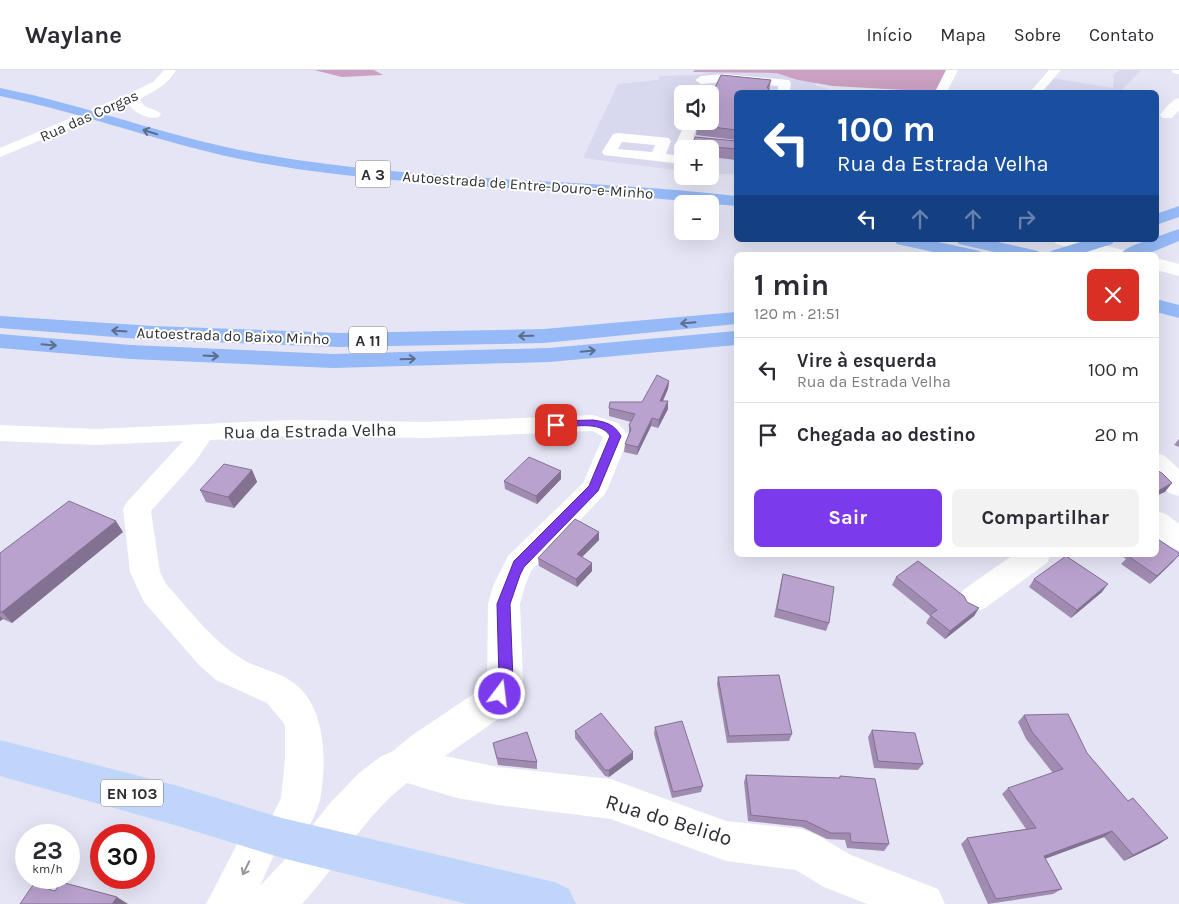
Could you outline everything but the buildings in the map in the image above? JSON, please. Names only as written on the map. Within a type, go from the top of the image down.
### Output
[{"type":"highway","name":"Autoestrada de Entre-Douro-e-Minho","points":[[0,92],[61,105],[174,139],[265,160],[330,170],[406,177],[598,188],[734,201]]},
{"type":"highway","name":"Autoestrada de Entre-Douro-e-Minho","points":[[0,101],[39,110],[161,147],[244,166],[314,178],[397,187],[674,206]]},
{"type":"highway","points":[[719,211],[734,213]]},
{"type":"highway","points":[[1159,219],[1179,211]]},
{"type":"highway","points":[[1138,252],[1179,234]]},
{"type":"highway","points":[[912,242],[958,252]]},
{"type":"highway","points":[[974,242],[1018,252]]},
{"type":"highway","points":[[1068,252],[1101,242]]},
{"type":"highway","points":[[1159,291],[1179,296]]},
{"type":"highway","points":[[1159,306],[1179,312]]},
{"type":"highway","name":"Autoestrada do Baixo Minho","points":[[0,322],[153,333],[340,340],[544,336],[734,318]]},
{"type":"highway","name":"Autoestrada do Baixo Minho","points":[[0,341],[131,352],[333,361],[549,355],[734,338]]},
{"type":"main road","name":"EN 103","points":[[0,758],[178,806],[322,848],[554,904]]},
{"type":"street","name":"Rua das Corgas","points":[[0,153],[120,104],[157,85],[167,76],[170,70]]},
{"type":"street","points":[[942,90],[952,70]]},
{"type":"street","points":[[1038,90],[1055,70]]},
{"type":"street","points":[[701,80],[724,78],[785,83],[784,90]]},
{"type":"street","points":[[133,97],[133,102],[138,108],[154,114]]},
{"type":"street","points":[[1167,116],[1179,102]]},
{"type":"street","points":[[689,130],[684,141],[734,146]]},
{"type":"street","points":[[657,157],[664,141],[618,136],[609,152],[674,159]]},
{"type":"street","points":[[637,155],[645,139]]},
{"type":"street","points":[[1070,242],[1108,252]]},
{"type":"street","points":[[1159,265],[1179,270]]},
{"type":"street","name":"Rua da Estrada Velha","points":[[0,433],[96,437],[290,428],[426,430],[593,423],[612,429],[616,436],[594,488],[519,564],[504,604],[506,680],[500,694],[488,705],[424,749],[406,764]]},
{"type":"street","points":[[202,433],[186,456],[137,509],[145,572],[155,593],[212,656],[228,669],[279,692],[295,710],[303,726],[304,759],[300,801],[273,835],[228,904]]},
{"type":"street","points":[[1159,465],[1179,486]]},
{"type":"street","points":[[1159,524],[1179,539]]},
{"type":"street","points":[[974,599],[1033,557]]},
{"type":"street","points":[[272,904],[322,848],[344,817],[373,787],[393,770],[406,764]]},
{"type":"street","name":"Rua do Belido","points":[[406,764],[457,778],[498,786],[611,799],[726,841],[802,850],[839,872],[923,904]]},
{"type":"shaded area","points":[[314,70],[374,70],[383,75],[342,77]]},
{"type":"shaded area","points":[[695,70],[947,70],[940,90],[833,86],[798,80],[776,73],[693,72]]},
{"type":"shaded area","points":[[1119,70],[1141,70],[1122,90],[1043,90],[1051,78],[1113,88],[1114,77],[1112,77]]},
{"type":"shaded area","points":[[714,72],[776,73],[798,80],[815,82],[816,86],[829,90],[734,90],[734,174],[719,174],[719,140],[674,140],[674,170],[583,158],[618,84],[658,80],[659,76],[696,75]]},
{"type":"route","points":[[500,694],[506,680],[504,604],[509,586],[519,564],[594,488],[616,436],[612,429],[604,425],[593,423],[556,425]]}]
